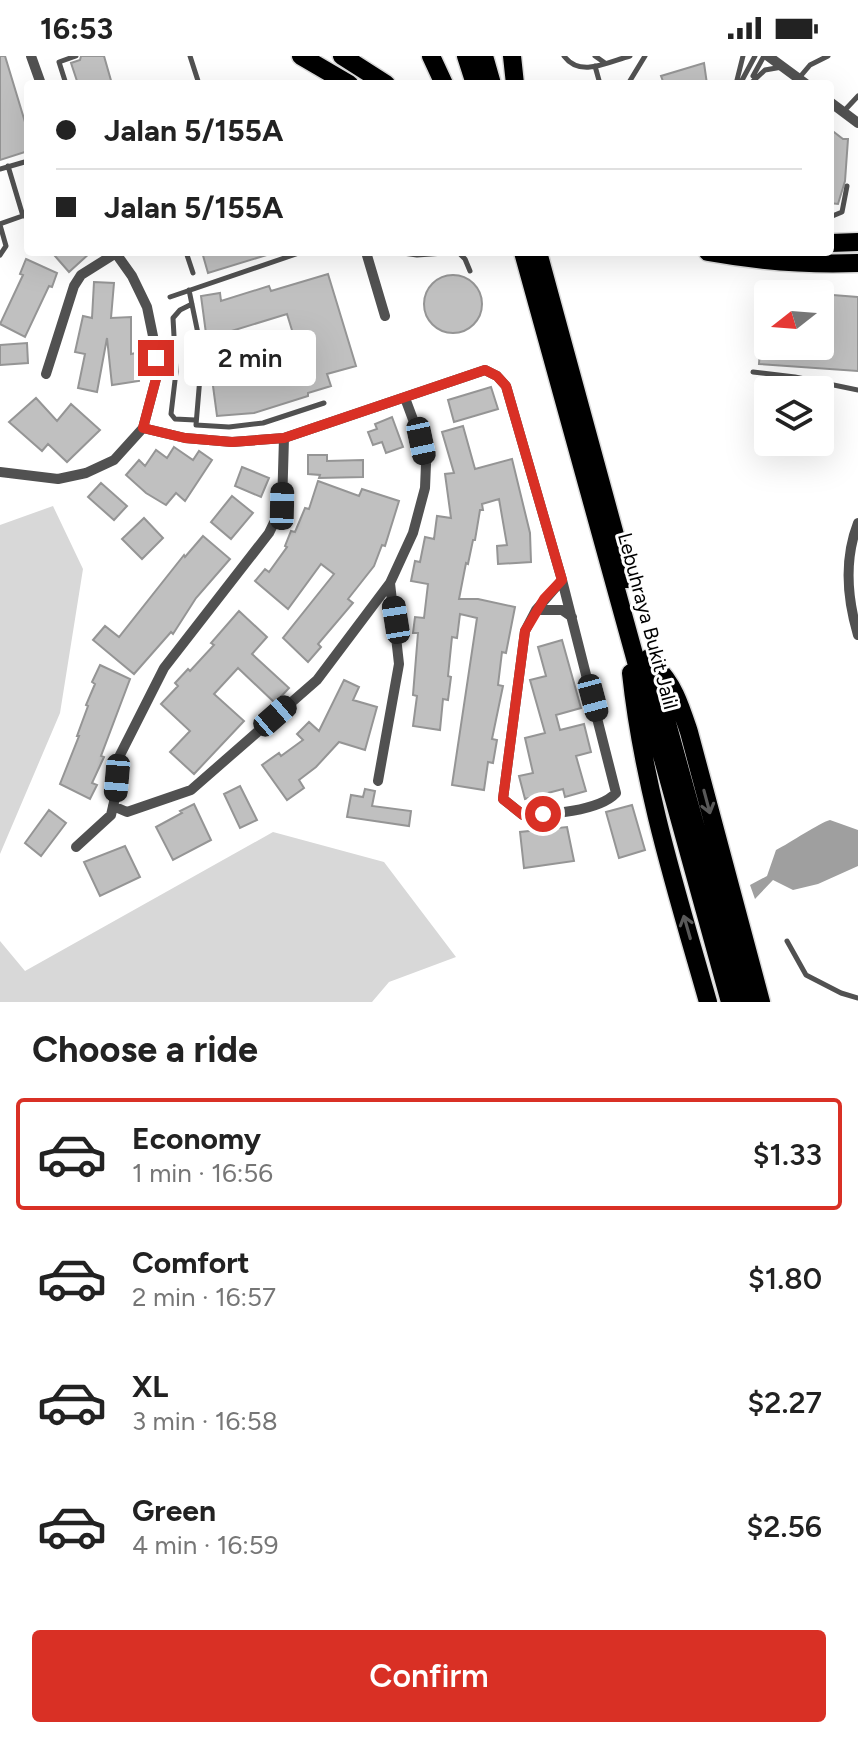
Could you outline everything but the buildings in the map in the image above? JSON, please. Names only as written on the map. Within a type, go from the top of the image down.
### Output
[{"type":"highway","points":[[301,56],[342,80]]},
{"type":"highway","points":[[342,56],[380,80]]},
{"type":"highway","points":[[431,56],[442,80]]},
{"type":"highway","points":[[466,56],[474,80]]},
{"type":"highway","points":[[484,56],[491,80]]},
{"type":"highway","points":[[512,56],[515,80]]},
{"type":"highway","points":[[834,243],[858,242]]},
{"type":"highway","name":"Lebuhraya Bukit Jalil","points":[[524,256],[625,614],[744,1002]]},
{"type":"highway","name":"Lebuhraya Bukit Jalil","points":[[539,256],[650,661],[659,718],[730,1002]]},
{"type":"highway","points":[[740,256],[797,263],[858,263]]},
{"type":"highway","points":[[625,614],[637,727],[648,786],[708,1002]]},
{"type":"highway","points":[[650,661],[664,674],[678,698],[761,997]]},
{"type":"street","points":[[31,56],[40,80]]},
{"type":"street","points":[[766,56],[801,80]]},
{"type":"street","points":[[834,105],[858,123]]},
{"type":"street","points":[[46,374],[74,286],[81,275],[109,256]]},
{"type":"street","points":[[0,472],[58,479],[86,473],[114,460],[143,428],[157,375],[154,341],[147,307],[118,256]]},
{"type":"street","points":[[367,256],[385,316]]},
{"type":"street","points":[[143,428],[185,438],[232,442],[284,438],[485,370],[497,376],[506,386],[562,580],[616,793],[609,800],[564,813],[523,815],[503,799],[525,631],[536,610],[562,580]]},
{"type":"street","points":[[113,806],[127,812],[191,790],[317,680],[390,583],[413,533],[425,488],[424,452],[405,398]]},
{"type":"street","points":[[76,847],[111,815],[119,757],[164,668],[269,533],[282,506],[284,438]]},
{"type":"street","points":[[858,523],[848,581],[858,635]]},
{"type":"street","points":[[378,781],[399,664],[390,583]]},
{"type":"street","points":[[536,610],[562,610],[572,617]]},
{"type":"lane","points":[[65,80],[59,62],[76,56]]},
{"type":"lane","points":[[190,56],[198,80]]},
{"type":"lane","points":[[564,56],[576,68],[630,56]]},
{"type":"lane","points":[[595,56],[605,63]]},
{"type":"lane","points":[[630,80],[645,56]]},
{"type":"lane","points":[[739,80],[743,56]]},
{"type":"lane","points":[[740,80],[755,56]]},
{"type":"lane","points":[[752,80],[766,56]]},
{"type":"lane","points":[[802,80],[810,65],[828,56]]},
{"type":"lane","points":[[595,66],[598,80]]},
{"type":"lane","points":[[754,80],[765,70],[783,67]]},
{"type":"lane","points":[[843,112],[858,96]]},
{"type":"lane","points":[[0,169],[24,162]]},
{"type":"lane","points":[[8,166],[24,210]]},
{"type":"lane","points":[[834,215],[842,212],[847,186]]},
{"type":"lane","points":[[0,255],[6,246],[0,225],[24,216]]},
{"type":"lane","points":[[187,256],[193,273]]},
{"type":"lane","points":[[170,297],[290,256]]},
{"type":"lane","points":[[462,256],[470,271]]},
{"type":"lane","points":[[189,290],[202,353],[196,425],[229,427],[263,423],[324,403]]},
{"type":"lane","points":[[192,304],[173,318],[176,372],[171,414],[175,419],[195,420]]},
{"type":"lane","points":[[753,372],[858,390]]},
{"type":"lane","points":[[787,941],[806,975],[858,998]]},
{"type":"shaded area","points":[[53,506],[83,569],[60,713],[0,854],[0,525]]},
{"type":"shaded area","points":[[830,820],[858,830],[858,866],[818,884],[793,890],[773,880],[755,899],[750,885],[767,876],[776,850]]},
{"type":"shaded area","points":[[273,832],[384,862],[456,957],[389,982],[372,1002],[0,1002],[0,941],[25,971]]},
{"type":"route","points":[[156,358],[157,375],[143,428],[185,438],[232,442],[284,438],[485,370],[497,376],[506,386],[562,580],[536,610],[525,631],[503,799],[523,815],[543,814]]}]
